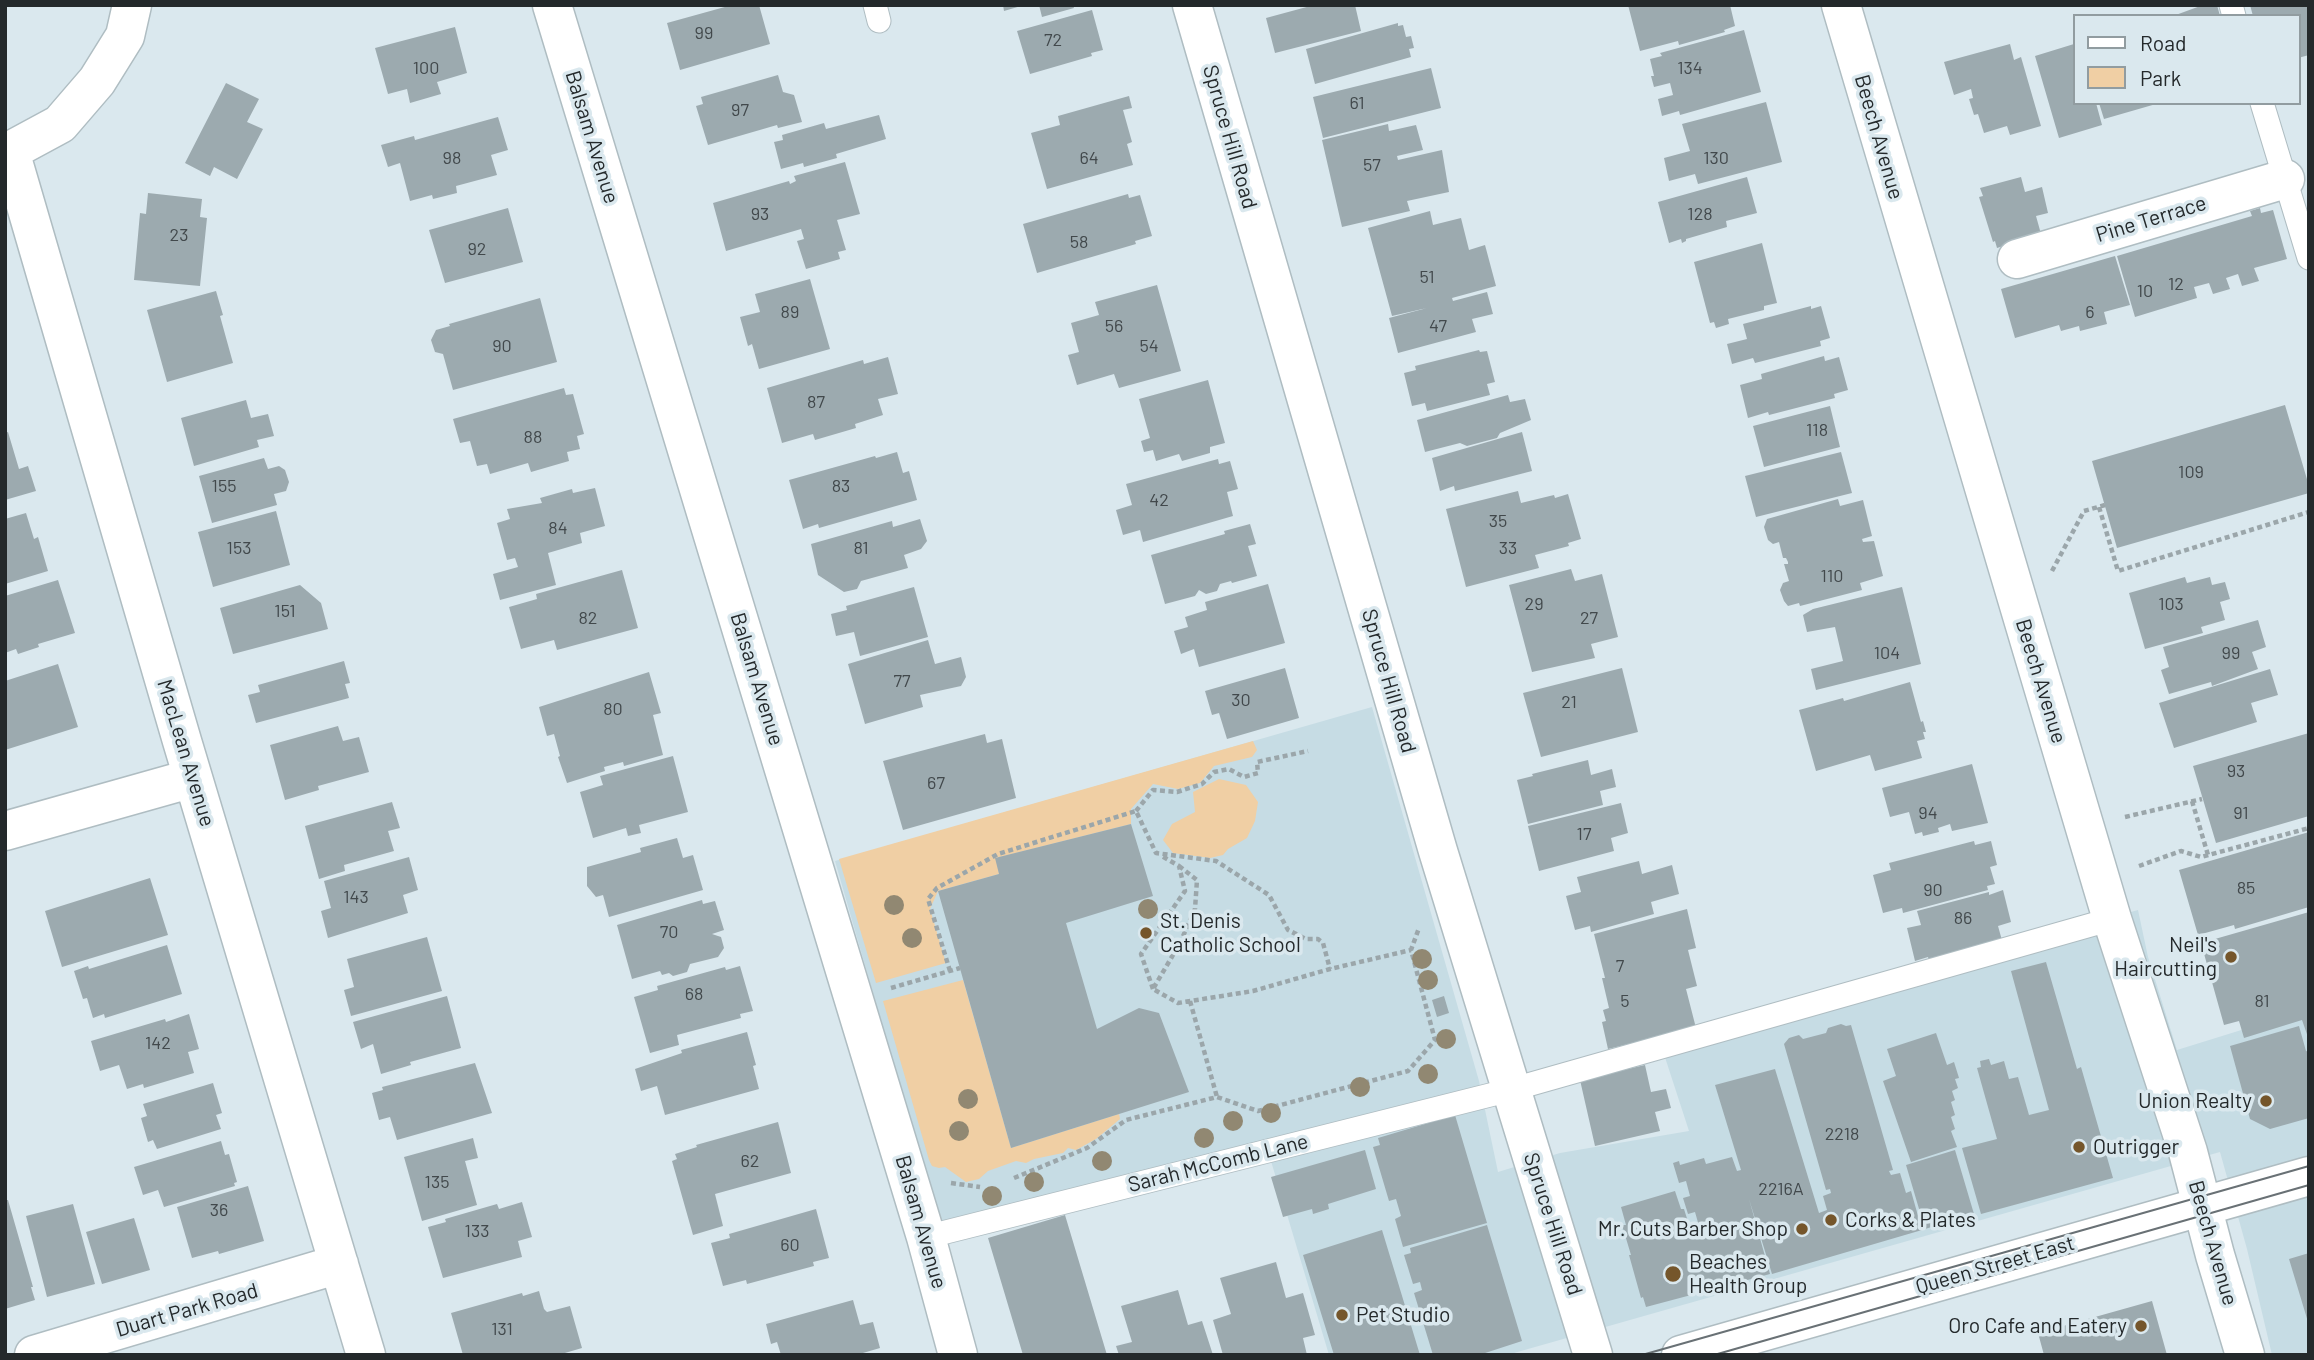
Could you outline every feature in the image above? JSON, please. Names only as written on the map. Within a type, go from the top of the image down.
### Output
[{"type":"street","points":[[8,151],[60,124],[97,81],[125,36],[132,5]]},
{"type":"street","name":"Balsam Avenue","points":[[552,5],[926,1237],[958,1355]]},
{"type":"street","name":"Spruce Hill Road","points":[[1192,5],[1438,851],[1593,1355]]},
{"type":"street","name":"Beech Avenue","points":[[1841,5],[2112,919],[2184,1139],[2245,1355]]},
{"type":"street","name":"MacLean Avenue","points":[[8,151],[366,1355]]},
{"type":"street","name":"Pine Terrace","points":[[2017,259],[2285,179]]},
{"type":"street","points":[[5,831],[193,778]]},
{"type":"street","name":"Queen Street East","points":[[1681,1355],[2309,1176]]},
{"type":"street","name":"Duart Park Road","points":[[34,1355],[339,1264]]},
{"type":"lane","points":[[2263,105],[2309,258]]},
{"type":"lane","name":"Sarah McComb Lane","points":[[926,1237],[1510,1090],[2112,919]]},
{"type":"path","points":[[2046,581],[2084,511],[2102,506],[2119,571],[2309,512]]},
{"type":"path","points":[[950,971],[928,899],[937,888],[998,854],[1136,811],[1153,790],[1177,792],[1202,784],[1214,772],[1229,769],[1244,777],[1258,773],[1256,762],[1308,751]]},
{"type":"path","points":[[2136,814],[2202,799]]},
{"type":"path","points":[[2192,801],[2208,855]]},
{"type":"path","points":[[1136,811],[1156,853],[1197,880],[1195,909],[1180,943],[1153,989]]},
{"type":"path","points":[[2140,866],[2181,851],[2201,857],[2309,828]]},
{"type":"path","points":[[1156,853],[1216,861],[1269,895],[1288,930],[1306,939],[1318,939],[1323,943],[1330,969]]},
{"type":"path","points":[[1179,866],[1185,891],[1141,954],[1153,989],[1178,1003],[1253,991],[1411,950]]},
{"type":"path","points":[[1013,1178],[1087,1148],[1126,1120],[1217,1097],[1258,1111],[1408,1071],[1435,1040],[1411,950],[1418,930]]},
{"type":"path","points":[[886,990],[960,968]]},
{"type":"path","points":[[1190,1001],[1217,1097]]},
{"type":"path","points":[[943,1185],[954,1182],[988,1189]]},
{"type":"shaded area","points":[[1372,707],[1479,1081],[1498,1172],[1560,1153],[1689,1131],[1660,1042],[2138,910],[2148,957],[2177,1050],[2309,1009],[2309,1355],[2272,1355],[2220,1152],[1507,1355],[1329,1355],[1265,1141],[942,1233],[835,861]]},
{"type":"green space","points":[[1253,741],[1257,750],[1252,757],[1214,766],[1200,783],[1178,789],[1153,784],[1131,809],[1131,824],[996,858],[999,874],[938,891],[930,909],[946,963],[876,983],[839,859]]},
{"type":"green space","points":[[1219,779],[1246,785],[1258,802],[1255,821],[1247,838],[1223,855],[1210,858],[1173,853],[1163,840],[1172,824],[1195,812],[1193,792]]},
{"type":"green space","points":[[963,980],[1011,1148],[1119,1114],[1120,1119],[1096,1139],[1076,1150],[1068,1148],[1063,1153],[1026,1163],[1016,1161],[988,1171],[979,1179],[966,1182],[945,1167],[932,1166],[883,1001]]},
{"type":"building","points":[[732,5],[759,5],[770,44],[680,70],[667,23]]},
{"type":"building","points":[[1003,5],[1021,5],[1021,6],[1004,11]]},
{"type":"building","points":[[1039,5],[1073,5],[1074,8],[1042,17]]},
{"type":"building","points":[[1314,5],[1355,5],[1361,31],[1275,53],[1266,18]]},
{"type":"building","points":[[1628,5],[1730,5],[1735,26],[1724,30],[1725,32],[1679,45],[1678,41],[1640,51]]},
{"type":"building","points":[[2203,5],[2217,5],[2219,14],[2178,14]]},
{"type":"building","points":[[2250,5],[2309,5],[2309,55],[2300,57],[2300,14],[2252,14]]},
{"type":"building","points":[[1092,10],[1103,50],[1091,53],[1092,56],[1030,74],[1017,31]]},
{"type":"building","points":[[1398,23],[1398,26],[1403,25],[1406,37],[1411,36],[1414,48],[1409,49],[1411,57],[1315,84],[1306,49]]},
{"type":"building","points":[[455,27],[467,73],[437,82],[441,94],[410,103],[407,89],[388,94],[375,48]]},
{"type":"building","points":[[1744,30],[1761,92],[1680,115],[1679,111],[1662,116],[1658,99],[1673,95],[1670,83],[1654,87],[1650,59],[1662,56],[1660,53]]},
{"type":"building","points":[[2010,44],[2014,60],[2021,57],[2041,126],[2010,135],[2007,126],[1984,133],[1978,114],[1974,115],[1969,99],[1973,98],[1971,89],[1954,95],[1944,62]]},
{"type":"building","points":[[2072,45],[2072,105],[2097,105],[2102,125],[2059,138],[2035,56]]},
{"type":"building","points":[[1431,68],[1441,108],[1323,138],[1313,97]]},
{"type":"building","points":[[778,75],[783,92],[794,95],[802,122],[778,128],[777,125],[708,145],[696,106],[703,104],[701,97]]},
{"type":"building","points":[[226,83],[259,99],[247,122],[263,129],[237,179],[214,167],[210,176],[185,163]]},
{"type":"building","points":[[1129,96],[1132,108],[1123,110],[1132,142],[1127,144],[1133,165],[1047,189],[1031,133],[1060,125],[1058,116]]},
{"type":"building","points":[[1766,102],[1782,162],[1698,184],[1695,174],[1669,181],[1664,158],[1690,151],[1682,124]]},
{"type":"building","points":[[2100,105],[2153,105],[2104,119]]},
{"type":"building","points":[[879,115],[886,139],[836,154],[837,158],[804,167],[803,163],[781,169],[774,142],[783,140],[782,135],[824,123],[826,129]]},
{"type":"building","points":[[498,117],[508,150],[491,155],[497,175],[456,186],[457,193],[433,199],[432,195],[410,201],[400,163],[388,167],[381,145],[414,136],[415,140]]},
{"type":"building","points":[[1388,124],[1389,131],[1416,125],[1423,150],[1397,156],[1398,160],[1442,150],[1449,192],[1407,201],[1410,211],[1342,227],[1322,140]]},
{"type":"building","points":[[845,162],[860,214],[837,220],[846,250],[838,252],[840,259],[806,269],[797,241],[804,239],[801,229],[726,251],[713,203],[789,181],[790,184],[796,181],[794,176]]},
{"type":"building","points":[[1747,177],[1757,213],[1726,221],[1727,227],[1686,239],[1682,243],[1681,239],[1669,243],[1658,202]]},
{"type":"building","points":[[2021,177],[2025,192],[2042,187],[2048,213],[2036,216],[2041,234],[1997,248],[1979,197],[1983,196],[1980,188]]},
{"type":"building","points":[[148,193],[202,199],[200,217],[207,218],[200,286],[134,280],[140,213],[146,214]]},
{"type":"building","points":[[1128,194],[1129,198],[1140,195],[1152,236],[1135,241],[1136,244],[1037,273],[1023,224]]},
{"type":"building","points":[[508,208],[523,262],[445,283],[429,230]]},
{"type":"building","points":[[2260,208],[2261,213],[2273,210],[2287,259],[2254,268],[2259,281],[2242,286],[2238,274],[2226,278],[2230,289],[2213,294],[2209,283],[2194,287],[2197,298],[2135,317],[2117,256],[2252,216],[2250,211]]},
{"type":"building","points":[[1430,211],[1433,225],[1461,218],[1469,250],[1485,245],[1496,286],[1452,298],[1453,301],[1487,292],[1493,314],[1472,319],[1476,332],[1398,353],[1389,318],[1427,308],[1392,316],[1368,228]]},
{"type":"building","points":[[1762,243],[1777,303],[1764,306],[1764,310],[1728,319],[1729,324],[1716,328],[1714,322],[1710,323],[1694,262]]},
{"type":"building","points":[[2115,256],[2130,305],[2104,312],[2107,324],[2080,331],[2079,326],[2061,331],[2059,325],[2015,338],[2001,289]]},
{"type":"building","points":[[810,279],[830,349],[759,369],[752,344],[748,346],[740,317],[760,312],[755,294]]},
{"type":"building","points":[[1157,285],[1181,371],[1119,388],[1114,374],[1077,385],[1068,355],[1079,352],[1071,323],[1099,315],[1095,302]]},
{"type":"building","points":[[216,291],[233,363],[167,382],[147,310]]},
{"type":"building","points":[[540,298],[557,362],[453,390],[443,354],[435,352],[431,340],[436,330]]},
{"type":"building","points":[[1811,306],[1811,309],[1821,306],[1830,338],[1820,341],[1821,346],[1755,363],[1753,358],[1732,364],[1727,344],[1747,339],[1743,324]]},
{"type":"building","points":[[1479,350],[1487,351],[1495,382],[1487,384],[1490,395],[1427,411],[1425,403],[1412,406],[1404,373],[1416,370],[1415,366]]},
{"type":"building","points":[[1824,356],[1825,361],[1839,357],[1848,390],[1834,394],[1835,398],[1748,418],[1740,385],[1762,379],[1761,374]]},
{"type":"building","points":[[888,357],[898,394],[878,399],[883,415],[855,424],[856,428],[815,440],[813,434],[782,443],[767,388],[863,360],[864,364]]},
{"type":"building","points":[[1208,380],[1225,443],[1210,447],[1210,453],[1182,461],[1179,454],[1156,461],[1153,450],[1144,452],[1141,441],[1150,438],[1139,399]]},
{"type":"building","points":[[564,388],[566,395],[573,394],[584,434],[577,436],[580,449],[567,452],[569,461],[531,472],[528,463],[490,474],[487,464],[477,466],[470,441],[460,443],[453,419]]},
{"type":"building","points":[[1508,395],[1510,402],[1525,399],[1531,420],[1500,433],[1497,438],[1467,446],[1460,443],[1425,452],[1417,420]]},
{"type":"building","points":[[246,400],[251,418],[268,414],[274,436],[257,440],[259,447],[194,466],[181,418]]},
{"type":"building","points":[[2285,405],[2309,493],[2117,548],[2092,461]]},
{"type":"building","points":[[1830,406],[1840,447],[1764,467],[1753,426]]},
{"type":"building","points":[[8,432],[19,469],[28,466],[36,491],[5,500],[5,433]]},
{"type":"building","points":[[1522,432],[1532,471],[1455,491],[1454,486],[1440,491],[1432,458]]},
{"type":"building","points":[[897,452],[903,473],[909,471],[917,500],[819,528],[818,524],[803,529],[789,480]]},
{"type":"building","points":[[1841,452],[1852,493],[1756,517],[1745,476]]},
{"type":"building","points":[[264,458],[268,469],[279,466],[285,470],[289,482],[286,491],[274,494],[277,505],[212,523],[199,476]]},
{"type":"building","points":[[1218,459],[1219,464],[1230,461],[1238,489],[1227,492],[1233,516],[1143,542],[1140,530],[1123,535],[1116,510],[1132,505],[1126,484]]},
{"type":"building","points":[[595,488],[605,526],[580,533],[582,543],[548,553],[556,585],[500,600],[493,574],[518,567],[515,558],[507,560],[497,523],[510,519],[507,509],[542,503],[540,498],[572,489],[573,493]]},
{"type":"building","points":[[1518,491],[1521,503],[1568,494],[1581,539],[1568,543],[1569,546],[1535,555],[1539,568],[1466,587],[1446,509]]},
{"type":"building","points":[[1838,499],[1840,506],[1863,500],[1872,536],[1862,539],[1863,542],[1874,541],[1883,576],[1860,583],[1862,590],[1800,606],[1799,603],[1788,606],[1780,590],[1783,583],[1789,581],[1784,564],[1788,562],[1783,558],[1779,542],[1773,544],[1768,540],[1764,527],[1767,519]]},
{"type":"building","points":[[276,511],[290,565],[213,587],[198,532]]},
{"type":"building","points":[[26,513],[34,539],[38,537],[48,571],[5,584],[5,519]]},
{"type":"building","points":[[920,519],[927,541],[921,549],[904,555],[908,568],[861,581],[857,589],[844,592],[818,575],[811,544],[892,521],[893,527]]},
{"type":"building","points":[[1250,524],[1256,544],[1248,546],[1257,576],[1220,584],[1217,591],[1206,594],[1199,590],[1195,596],[1165,604],[1151,555]]},
{"type":"building","points":[[1571,569],[1575,581],[1602,574],[1618,637],[1591,644],[1595,658],[1532,672],[1509,585]]},
{"type":"building","points":[[622,570],[638,628],[557,650],[554,640],[521,649],[509,607],[537,599],[536,594]]},
{"type":"building","points":[[2185,577],[2187,583],[2210,577],[2212,585],[2225,582],[2230,599],[2220,602],[2225,620],[2201,627],[2203,633],[2145,649],[2129,593]]},
{"type":"building","points":[[58,580],[75,633],[38,644],[39,647],[18,654],[16,649],[5,653],[5,596]]},
{"type":"building","points":[[1268,584],[1285,643],[1199,667],[1194,649],[1181,654],[1174,631],[1188,627],[1185,617],[1207,610],[1205,602]]},
{"type":"building","points":[[300,585],[321,603],[328,629],[233,654],[220,608]]},
{"type":"building","points":[[914,587],[928,637],[860,656],[854,632],[836,636],[831,614],[847,610],[846,606]]},
{"type":"building","points":[[1902,587],[1921,664],[1816,690],[1811,669],[1843,661],[1835,627],[1807,632],[1803,615],[1813,609]]},
{"type":"building","points":[[2258,620],[2266,647],[2252,652],[2258,669],[2212,686],[2211,682],[2169,694],[2161,670],[2169,667],[2163,647]]},
{"type":"building","points":[[928,640],[935,664],[961,657],[966,677],[961,686],[920,695],[923,707],[865,724],[848,664]]},
{"type":"building","points":[[344,661],[350,683],[345,684],[349,698],[256,723],[248,695],[260,692],[258,685]]},
{"type":"building","points":[[58,664],[78,727],[5,750],[5,681]]},
{"type":"building","points":[[1285,668],[1299,718],[1227,739],[1219,713],[1212,715],[1205,691]]},
{"type":"building","points":[[1622,668],[1638,732],[1541,757],[1523,693]]},
{"type":"building","points":[[2270,669],[2278,695],[2251,703],[2257,722],[2174,748],[2159,703]]},
{"type":"building","points":[[649,672],[661,713],[653,715],[663,755],[624,766],[623,762],[604,767],[605,771],[567,783],[554,734],[547,736],[539,707]]},
{"type":"building","points":[[1910,682],[1926,732],[1923,732],[1925,739],[1917,741],[1922,758],[1875,771],[1870,755],[1816,771],[1799,710],[1843,698],[1844,701]]},
{"type":"building","points":[[338,726],[343,741],[359,737],[369,772],[318,786],[319,790],[285,800],[270,745]]},
{"type":"building","points":[[2309,733],[2309,816],[2216,843],[2193,766]]},
{"type":"building","points":[[985,734],[987,743],[1002,739],[1016,798],[903,830],[883,761]]},
{"type":"building","points":[[673,756],[688,812],[639,825],[641,833],[628,836],[626,828],[593,838],[580,792],[603,785],[600,776]]},
{"type":"building","points":[[1588,760],[1591,775],[1612,769],[1616,787],[1600,791],[1603,805],[1528,824],[1517,780]]},
{"type":"building","points":[[1972,764],[1988,823],[1952,831],[1950,824],[1938,828],[1939,832],[1923,836],[1922,832],[1915,834],[1909,812],[1890,817],[1882,788]]},
{"type":"building","points":[[392,802],[400,828],[388,831],[394,851],[344,865],[345,871],[319,879],[305,826]]},
{"type":"building","points":[[1621,803],[1628,833],[1611,838],[1614,851],[1539,871],[1528,826]]},
{"type":"building","points":[[1131,824],[1153,896],[1066,923],[1097,1029],[1139,1008],[1159,1013],[1189,1092],[1011,1148],[938,891],[999,874],[995,858]]},
{"type":"building","points":[[2309,832],[2309,907],[2235,929],[2234,925],[2198,935],[2179,870]]},
{"type":"building","points":[[677,838],[683,858],[693,855],[703,890],[609,917],[603,895],[596,897],[587,886],[587,867],[641,852],[640,848]]},
{"type":"building","points":[[1974,841],[1975,845],[1991,841],[1997,865],[1990,867],[1995,884],[1987,886],[1988,890],[1903,913],[1902,908],[1883,913],[1873,875],[1891,870],[1889,863]]},
{"type":"building","points":[[409,857],[418,890],[403,895],[408,913],[328,938],[321,911],[331,908],[324,881]]},
{"type":"building","points":[[1639,861],[1642,874],[1672,865],[1679,894],[1651,902],[1654,914],[1591,932],[1590,926],[1575,930],[1566,896],[1581,892],[1577,877]]},
{"type":"building","points":[[150,878],[168,935],[62,967],[45,911]]},
{"type":"building","points":[[2003,890],[2011,922],[1998,926],[2003,944],[1930,964],[1928,957],[1915,961],[1907,928],[1921,925],[1917,911]]},
{"type":"building","points":[[702,900],[703,904],[715,901],[724,930],[712,934],[721,937],[724,948],[718,957],[690,964],[687,972],[673,976],[669,973],[662,975],[660,971],[632,979],[617,925]]},
{"type":"building","points":[[1687,909],[1696,948],[1688,950],[1697,986],[1686,989],[1696,1028],[1608,1049],[1602,1022],[1606,1021],[1603,1010],[1609,1008],[1594,934]]},
{"type":"building","points":[[2309,912],[2309,1040],[2302,1020],[2244,1038],[2239,1021],[2224,1025],[2201,943]]},
{"type":"building","points":[[427,937],[442,991],[351,1016],[344,990],[354,987],[347,959]]},
{"type":"building","points":[[167,945],[182,994],[105,1018],[104,1014],[93,1018],[87,998],[83,999],[74,971],[88,966],[89,969]]},
{"type":"building","points":[[2046,962],[2077,1069],[2081,1067],[2113,1178],[1981,1214],[1962,1148],[1997,1139],[1977,1068],[1981,1067],[1980,1061],[1989,1059],[1991,1065],[2004,1061],[2009,1079],[2018,1077],[2029,1115],[2049,1110],[2011,971]]},
{"type":"building","points":[[740,966],[753,1011],[740,1014],[741,1018],[677,1035],[679,1045],[650,1053],[634,997],[658,990],[657,986],[725,967],[726,970]]},
{"type":"building","points":[[447,996],[461,1048],[410,1062],[411,1065],[381,1074],[373,1044],[361,1049],[353,1022]]},
{"type":"building","points":[[1444,996],[1449,1013],[1437,1017],[1432,1000]]},
{"type":"building","points":[[189,1014],[199,1049],[188,1052],[194,1073],[144,1088],[143,1084],[127,1089],[119,1065],[100,1071],[91,1041]]},
{"type":"building","points":[[1841,1024],[1851,1025],[1893,1170],[1889,1171],[1891,1175],[1900,1173],[1906,1193],[1911,1191],[1922,1230],[1772,1274],[1749,1199],[1770,1274],[1646,1307],[1629,1255],[1621,1207],[1675,1191],[1690,1228],[1699,1226],[1695,1212],[1688,1214],[1683,1198],[1690,1196],[1686,1181],[1679,1183],[1673,1163],[1679,1161],[1680,1165],[1704,1158],[1706,1164],[1732,1157],[1737,1171],[1741,1170],[1715,1085],[1775,1069],[1819,1213],[1827,1210],[1823,1196],[1831,1193],[1830,1189],[1826,1190],[1784,1044],[1789,1038],[1799,1035],[1803,1039],[1826,1033],[1828,1028]]},
{"type":"building","points":[[2299,1026],[2306,1051],[2309,1052],[2309,1118],[2270,1129],[2250,1119],[2230,1046]]},
{"type":"building","points":[[747,1032],[759,1089],[665,1115],[657,1086],[641,1091],[635,1069],[682,1053],[681,1050]]},
{"type":"building","points":[[1936,1033],[1947,1065],[1954,1062],[1959,1078],[1955,1079],[1958,1088],[1952,1091],[1955,1100],[1951,1102],[1955,1115],[1951,1117],[1955,1129],[1951,1131],[1957,1147],[1911,1162],[1883,1081],[1896,1076],[1887,1049]]},
{"type":"building","points":[[475,1063],[492,1113],[397,1140],[390,1117],[379,1120],[372,1093],[383,1090],[382,1087]]},
{"type":"building","points":[[1645,1065],[1651,1092],[1666,1089],[1671,1108],[1655,1112],[1660,1131],[1595,1146],[1580,1080]]},
{"type":"building","points":[[213,1083],[222,1113],[216,1115],[221,1129],[157,1149],[153,1140],[148,1142],[141,1118],[147,1116],[143,1104]]},
{"type":"building","points":[[1455,1115],[1487,1223],[1403,1247],[1395,1219],[1401,1216],[1396,1199],[1389,1201],[1373,1147],[1380,1145],[1378,1138]]},
{"type":"building","points":[[778,1122],[791,1173],[715,1194],[723,1226],[693,1235],[672,1161],[677,1159],[675,1154],[697,1147],[696,1145]]},
{"type":"building","points":[[473,1138],[478,1158],[465,1161],[477,1205],[422,1221],[404,1157]]},
{"type":"building","points":[[221,1141],[225,1155],[229,1154],[237,1182],[234,1183],[235,1186],[164,1207],[158,1190],[143,1195],[134,1167]]},
{"type":"building","points":[[1365,1150],[1376,1189],[1328,1204],[1329,1209],[1313,1214],[1312,1209],[1283,1217],[1271,1177]]},
{"type":"building","points":[[1955,1150],[1974,1214],[1925,1229],[1906,1165]]},
{"type":"building","points":[[248,1186],[264,1241],[219,1254],[218,1251],[192,1258],[177,1207]]},
{"type":"building","points":[[5,1200],[8,1200],[35,1300],[5,1309]]},
{"type":"building","points":[[522,1202],[532,1237],[518,1241],[522,1257],[443,1278],[428,1227],[446,1222],[445,1219],[497,1204],[499,1209]]},
{"type":"building","points":[[73,1204],[95,1284],[47,1297],[26,1216]]},
{"type":"building","points":[[816,1209],[829,1258],[813,1262],[814,1266],[747,1284],[746,1280],[723,1286],[711,1243],[730,1238],[729,1234]]},
{"type":"building","points":[[1065,1215],[1107,1355],[1023,1355],[988,1238]]},
{"type":"building","points":[[134,1218],[150,1270],[102,1284],[86,1232]]},
{"type":"building","points":[[1487,1225],[1522,1341],[1479,1355],[1433,1355],[1414,1293],[1422,1290],[1420,1282],[1413,1284],[1404,1255],[1411,1253],[1410,1248]]},
{"type":"building","points":[[1382,1230],[1420,1355],[1334,1355],[1303,1255]]},
{"type":"building","points":[[2309,1253],[2309,1322],[2308,1322],[2289,1259]]},
{"type":"building","points":[[1276,1262],[1286,1298],[1303,1293],[1315,1335],[1303,1338],[1307,1355],[1223,1355],[1213,1320],[1231,1314],[1220,1278]]},
{"type":"building","points":[[1178,1290],[1188,1325],[1202,1321],[1213,1355],[1119,1355],[1116,1346],[1132,1342],[1121,1306]]},
{"type":"building","points":[[539,1291],[547,1312],[570,1306],[582,1348],[558,1355],[463,1355],[451,1313],[522,1293],[523,1296]]},
{"type":"building","points":[[853,1300],[860,1325],[873,1322],[880,1348],[856,1355],[781,1355],[777,1342],[771,1344],[766,1324]]},
{"type":"building","points":[[2152,1301],[2167,1355],[2044,1355],[2038,1333]]},
{"type":"tram line","points":[[1642,1355],[2309,1166]]},
{"type":"tram line","points":[[1714,1355],[2309,1185]]},
{"type":"place","name":"St. Denis Catholic School","points":[[1146,933]]},
{"type":"place","name":"Neil's Haircutting","points":[[2231,957]]},
{"type":"place","name":"Union Realty","points":[[2266,1101]]},
{"type":"place","name":"Outrigger","points":[[2079,1147]]},
{"type":"place","name":"Corks & Plates","points":[[1831,1220]]},
{"type":"place","name":"Mr. Cuts Barber Shop","points":[[1802,1229]]},
{"type":"place","name":"Beaches Health Group","points":[[1673,1274]]},
{"type":"place","name":"Pet Studio","points":[[1342,1315]]},
{"type":"place","name":"Oro Cafe and Eatery","points":[[2141,1326]]}]
